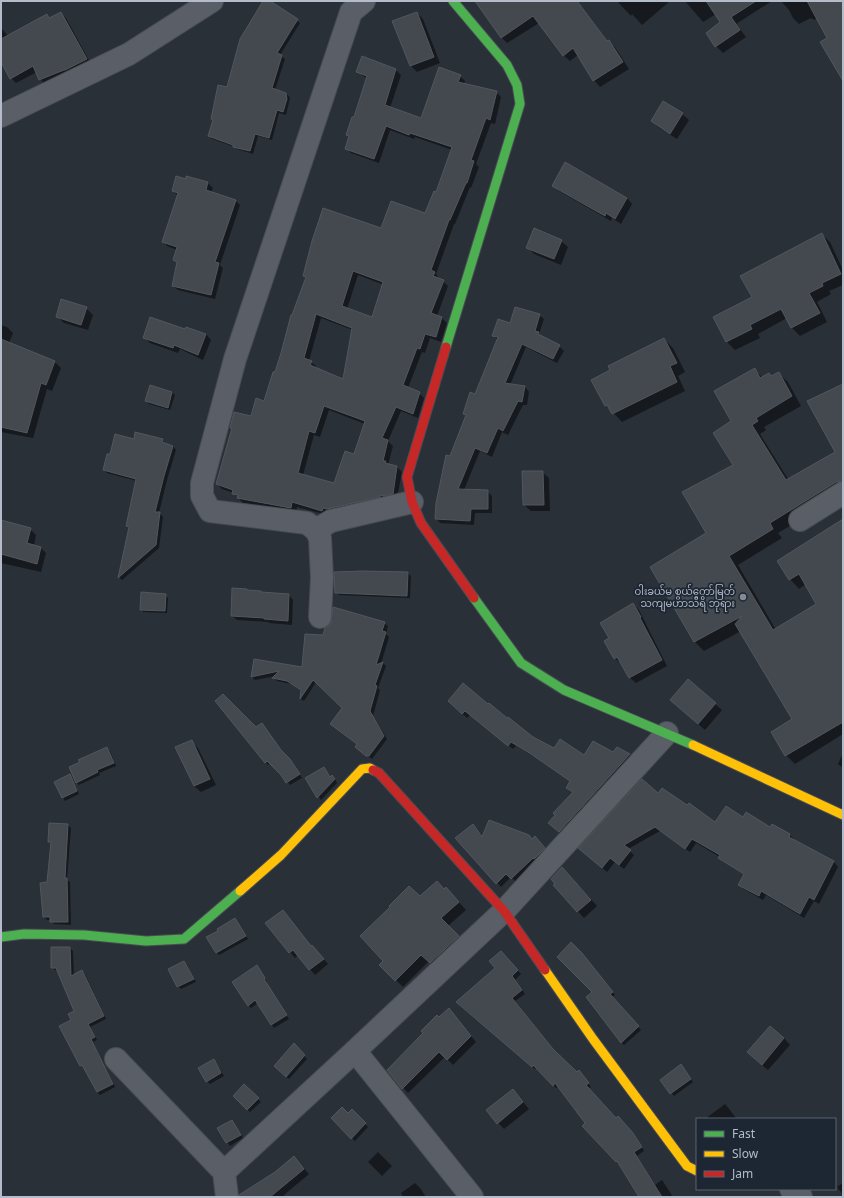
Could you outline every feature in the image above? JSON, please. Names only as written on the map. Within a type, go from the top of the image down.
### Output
[{"type":"street","points":[[1,116],[129,54],[212,1]]},
{"type":"street","points":[[320,616],[322,578],[320,538],[316,530],[307,523],[210,511],[202,496],[202,483],[235,359],[351,12],[364,1]]},
{"type":"street","points":[[453,1],[507,65],[517,85],[520,104],[407,477],[412,502],[421,522],[521,663],[564,690],[667,733],[843,815]]},
{"type":"street","points":[[800,520],[843,493]]},
{"type":"street","points":[[316,530],[331,521],[412,502]]},
{"type":"street","points":[[224,1172],[504,911],[667,733]]},
{"type":"street","points":[[1,937],[24,934],[84,935],[146,940],[184,939],[281,855],[362,769],[370,768],[379,773],[504,911],[602,1052],[687,1166],[696,1170]]},
{"type":"street","points":[[355,1051],[472,1197]]},
{"type":"street","points":[[116,1059],[224,1172],[227,1197]]},
{"type":"street","points":[[792,1190],[801,1197]]},
{"type":"building","points":[[263,1],[270,1],[298,19],[277,53],[282,55],[272,88],[286,93],[287,99],[283,112],[277,110],[269,138],[255,134],[250,151],[233,147],[233,145],[208,136],[213,120],[211,119],[218,85],[227,87],[240,39]]},
{"type":"building","points":[[475,1],[577,1],[607,41],[609,40],[623,62],[593,81],[573,48],[563,56],[533,16],[501,38]]},
{"type":"building","points":[[706,1],[756,1],[731,17],[740,30],[715,47],[706,33],[720,22]]},
{"type":"building","points":[[807,1],[843,1],[843,81],[820,42],[827,38]]},
{"type":"building","points":[[61,12],[87,59],[65,70],[39,80],[33,66],[10,79],[1,62],[1,39],[47,14],[49,18]]},
{"type":"building","points":[[417,12],[434,57],[410,66],[392,21]]},
{"type":"building","points":[[362,56],[396,69],[385,105],[421,118],[439,67],[461,75],[458,82],[497,91],[490,120],[486,118],[471,160],[474,161],[467,183],[449,220],[431,270],[435,272],[433,276],[444,280],[431,313],[442,317],[436,337],[425,334],[420,349],[417,348],[403,385],[420,392],[413,414],[396,407],[382,438],[388,440],[383,461],[386,461],[385,463],[397,466],[393,494],[384,496],[380,495],[380,497],[327,509],[323,508],[322,511],[292,502],[291,508],[237,498],[238,495],[232,494],[233,490],[216,484],[232,428],[230,428],[234,412],[251,416],[256,398],[264,401],[281,353],[291,315],[306,277],[303,276],[312,241],[323,208],[381,228],[391,201],[425,213],[434,191],[436,192],[452,147],[410,133],[409,135],[386,126],[374,159],[345,149],[349,136],[346,135],[352,117],[354,117],[367,76],[356,72]],"holes":[[[353,271],[383,282],[372,317],[342,306]],[[316,314],[352,328],[343,379],[310,365],[312,361],[304,358]],[[324,406],[365,421],[354,454],[345,451],[334,483],[298,473],[309,431],[315,433]]]},
{"type":"building","points":[[663,101],[683,113],[670,134],[651,121]]},
{"type":"building","points":[[565,162],[627,198],[615,219],[606,213],[605,216],[552,186]]},
{"type":"building","points":[[176,176],[186,179],[186,176],[208,182],[206,190],[236,200],[215,262],[219,263],[211,295],[172,286],[177,262],[173,260],[177,247],[162,242],[178,193],[172,191]]},
{"type":"building","points":[[534,228],[562,240],[554,259],[526,248]]},
{"type":"building","points":[[822,233],[841,274],[822,283],[823,286],[809,293],[820,313],[791,328],[781,309],[750,325],[752,329],[726,342],[713,317],[752,297],[740,276]]},
{"type":"building","points":[[61,299],[87,307],[81,325],[56,317]]},
{"type":"building","points":[[515,307],[540,314],[535,331],[560,345],[553,359],[522,344],[505,383],[525,386],[522,402],[518,401],[503,431],[498,428],[487,453],[475,448],[458,489],[488,490],[488,509],[471,509],[470,521],[435,519],[436,503],[446,455],[450,456],[466,415],[463,414],[470,392],[475,394],[498,337],[492,336],[498,319],[510,323]]},
{"type":"building","points":[[150,317],[185,329],[186,327],[206,334],[198,355],[174,345],[173,348],[143,338]]},
{"type":"building","points":[[664,338],[677,363],[670,366],[677,382],[612,414],[607,405],[605,406],[591,380],[610,370],[608,366]]},
{"type":"building","points":[[1,339],[55,361],[46,385],[41,383],[27,433],[1,427]]},
{"type":"building","points":[[755,368],[760,378],[769,373],[771,376],[779,372],[792,396],[756,418],[758,421],[752,425],[786,480],[835,452],[807,401],[843,384],[843,481],[836,482],[770,523],[773,529],[729,556],[773,630],[816,604],[799,574],[789,580],[777,561],[843,519],[843,722],[785,756],[771,732],[792,719],[735,624],[742,616],[694,642],[650,567],[706,533],[682,492],[733,465],[713,433],[731,421],[714,391]]},
{"type":"building","points":[[150,385],[172,392],[168,408],[145,401]]},
{"type":"building","points":[[135,432],[163,439],[162,442],[173,446],[155,512],[160,512],[156,545],[118,578],[129,527],[126,526],[136,479],[103,470],[107,454],[110,454],[115,434],[134,439]]},
{"type":"building","points":[[522,471],[543,471],[544,505],[523,505]]},
{"type":"building","points":[[1,520],[31,528],[27,543],[41,547],[37,564],[1,554]]},
{"type":"building","points":[[334,572],[408,572],[407,596],[335,593]]},
{"type":"building","points":[[232,588],[289,594],[288,621],[231,616]]},
{"type":"building","points":[[141,592],[166,594],[165,611],[140,610]]},
{"type":"building","points":[[633,603],[662,660],[629,678],[617,657],[614,659],[604,641],[609,638],[600,623]]},
{"type":"building","points":[[333,607],[385,622],[382,631],[386,632],[376,665],[383,662],[375,685],[377,686],[370,711],[384,736],[369,756],[366,756],[355,747],[357,744],[330,724],[342,708],[313,680],[300,699],[301,690],[287,681],[272,678],[279,671],[251,677],[254,659],[302,667],[305,634],[323,635],[325,628],[331,623]]},
{"type":"building","points":[[688,679],[716,703],[698,724],[670,700]]},
{"type":"building","points":[[463,683],[488,704],[489,703],[533,737],[554,748],[560,739],[584,755],[593,741],[613,752],[617,747],[630,754],[559,832],[548,823],[555,815],[553,813],[573,792],[566,788],[570,781],[511,742],[508,746],[465,711],[462,714],[448,701]]},
{"type":"building","points":[[223,694],[256,727],[262,723],[300,774],[286,783],[281,775],[267,761],[265,763],[215,701]]},
{"type":"building","points":[[192,740],[210,779],[194,786],[175,747]]},
{"type":"building","points":[[107,747],[114,763],[97,770],[98,772],[76,783],[69,767],[80,762],[78,760]]},
{"type":"building","points":[[324,767],[330,777],[332,775],[335,779],[317,798],[305,778]]},
{"type":"building","points":[[70,774],[77,791],[62,798],[54,782]]},
{"type":"building","points":[[642,779],[658,793],[662,788],[687,805],[689,803],[715,822],[726,806],[743,817],[746,812],[770,827],[772,824],[790,834],[789,837],[834,861],[814,900],[809,897],[800,914],[761,891],[759,896],[738,885],[744,874],[718,858],[720,855],[692,839],[685,849],[655,827],[624,845],[631,850],[619,865],[610,858],[602,868],[578,848]]},
{"type":"building","points":[[489,820],[529,835],[532,839],[535,836],[545,848],[511,879],[506,874],[496,884],[455,838],[473,824],[482,837]]},
{"type":"building","points":[[49,823],[68,824],[65,878],[67,878],[68,922],[50,922],[50,917],[43,917],[40,883],[47,882],[51,842],[48,842]]},
{"type":"building","points":[[562,867],[591,900],[577,912],[553,885],[555,884],[551,879]]},
{"type":"building","points":[[437,881],[444,889],[446,887],[459,902],[441,918],[459,936],[430,963],[421,955],[395,981],[379,965],[383,961],[360,936],[409,886],[420,896]]},
{"type":"building","points":[[283,910],[311,946],[312,945],[324,959],[309,970],[293,950],[289,953],[265,923]]},
{"type":"building","points":[[235,918],[246,936],[216,953],[206,937],[218,931],[217,929]]},
{"type":"building","points":[[571,942],[582,953],[613,992],[610,994],[639,1026],[621,1043],[586,997],[592,992],[557,957]]},
{"type":"building","points":[[51,947],[70,947],[71,976],[82,970],[104,1016],[88,1024],[95,1037],[91,1039],[113,1084],[97,1092],[82,1065],[80,1066],[59,1026],[71,1020],[68,1014],[74,1011],[56,968],[51,968]]},
{"type":"building","points":[[501,951],[518,970],[512,976],[522,990],[512,998],[553,1049],[577,1072],[579,1070],[589,1083],[586,1085],[616,1118],[618,1116],[633,1133],[642,1147],[634,1152],[662,1197],[639,1197],[617,1161],[616,1162],[582,1126],[585,1123],[555,1083],[553,1086],[533,1065],[532,1067],[456,1002],[495,968],[489,961]]},
{"type":"building","points":[[184,961],[194,979],[177,987],[168,969]]},
{"type":"building","points":[[257,965],[265,978],[264,979],[287,1015],[271,1025],[255,1000],[248,1006],[232,982]]},
{"type":"building","points":[[449,1008],[471,1036],[447,1060],[439,1052],[402,1089],[387,1070],[423,1033],[421,1031],[437,1015],[439,1017]]},
{"type":"building","points":[[770,1026],[784,1038],[762,1065],[747,1052]]},
{"type":"building","points":[[294,1043],[305,1055],[286,1077],[274,1066]]},
{"type":"building","points":[[214,1059],[221,1073],[206,1082],[198,1068]]},
{"type":"building","points":[[681,1064],[691,1079],[670,1094],[660,1080]]},
{"type":"building","points":[[244,1084],[259,1098],[247,1110],[233,1096]]},
{"type":"building","points":[[513,1089],[523,1102],[497,1124],[486,1110]]},
{"type":"building","points":[[342,1107],[348,1113],[352,1109],[366,1123],[351,1139],[331,1118]]},
{"type":"building","points":[[232,1120],[241,1135],[226,1143],[217,1128]]},
{"type":"building","points":[[294,1156],[304,1169],[270,1197],[239,1197],[239,1195],[275,1172]]},
{"type":"traffic: fast","points":[[446,347],[520,104],[517,85],[507,65],[453,1]]},
{"type":"traffic: fast","points":[[474,598],[521,663],[564,690],[693,745]]},
{"type":"traffic: fast","points":[[1,937],[24,934],[84,935],[146,941],[184,939],[240,891]]},
{"type":"traffic: slow","points":[[693,745],[843,815]]},
{"type":"traffic: slow","points":[[240,891],[281,855],[362,769],[370,768],[373,770]]},
{"type":"traffic: slow","points":[[545,970],[593,1039],[687,1166],[696,1170]]},
{"type":"traffic: jam","points":[[446,347],[407,477],[412,502],[421,523],[474,598]]},
{"type":"traffic: jam","points":[[373,770],[379,773],[504,911],[545,970]]},
{"type":"place","name":"ဝါးခယ်မ စွယ်တော်မြတ် သကျမဟာသီရိ ဘုရား","points":[[743,597]]}]
